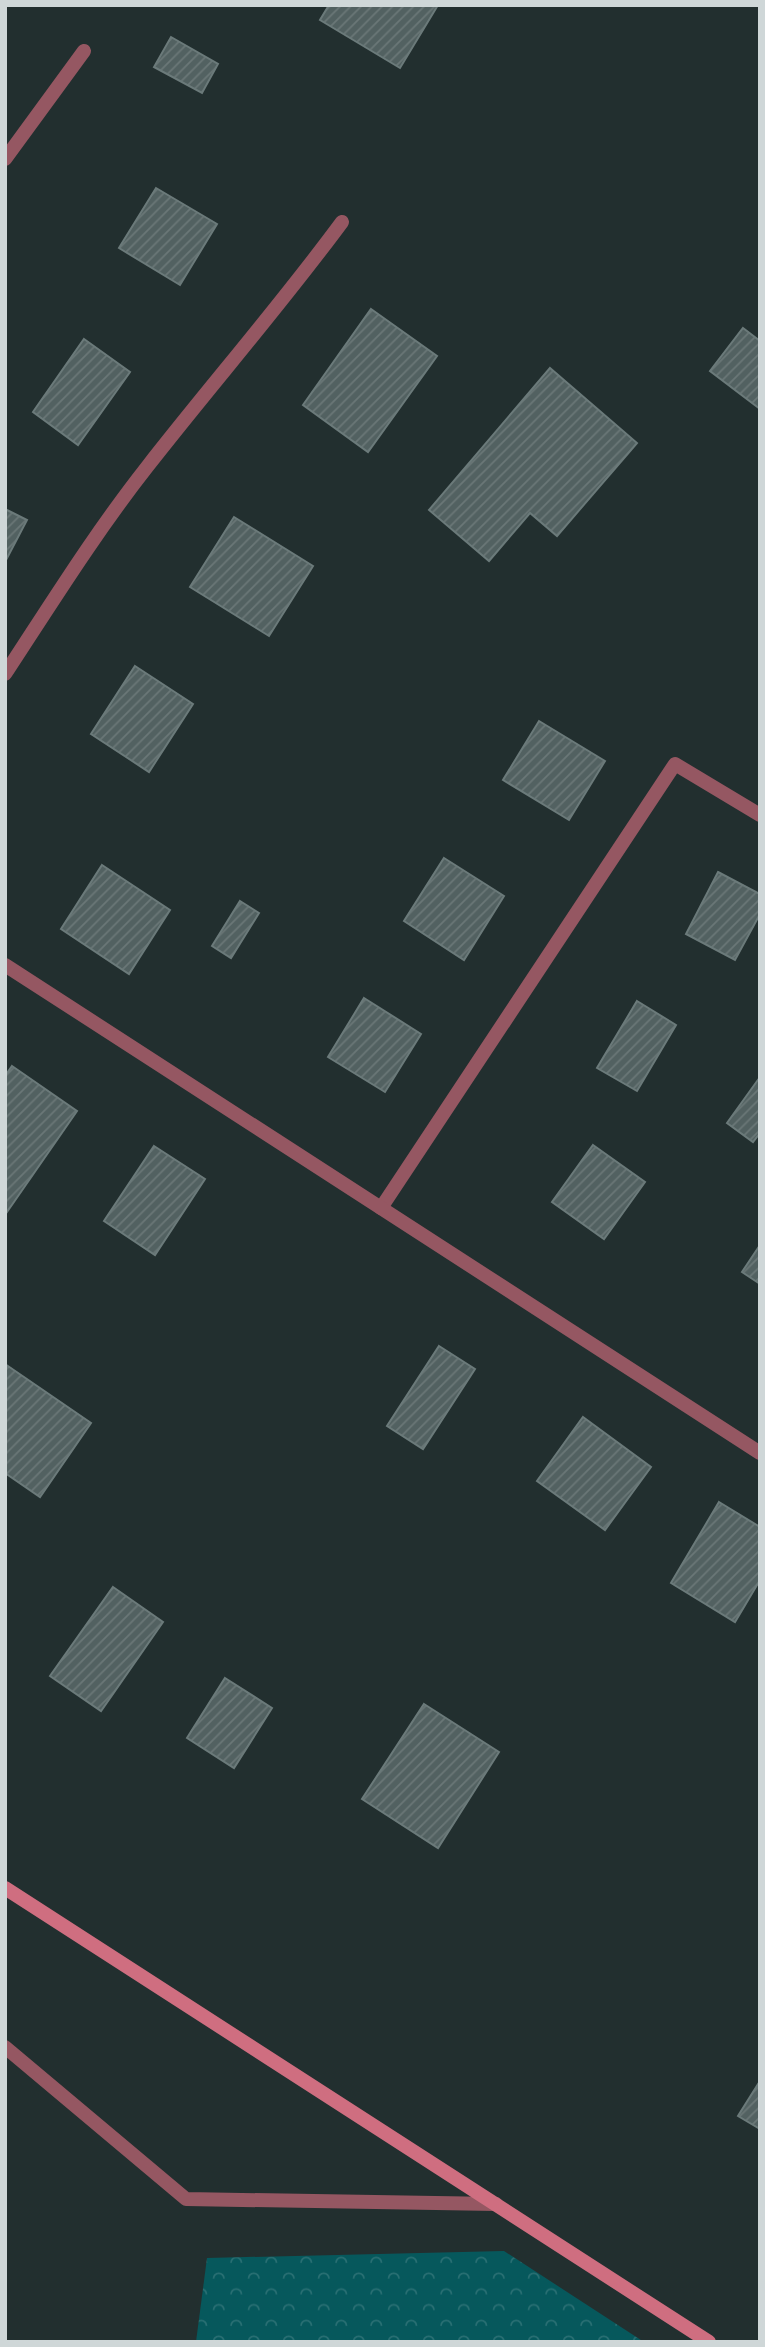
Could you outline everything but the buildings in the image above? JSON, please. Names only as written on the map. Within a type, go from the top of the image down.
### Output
[{"type":"main road","points":[[5,1888],[709,2342]]},
{"type":"street","points":[[5,159],[84,51]]},
{"type":"street","points":[[5,674],[65,582],[146,468],[291,291],[342,222]]},
{"type":"street","points":[[381,1208],[675,764],[760,815]]},
{"type":"street","points":[[5,965],[760,1453]]},
{"type":"street","points":[[5,2047],[186,2199],[496,2204]]},
{"type":"green space","points":[[504,2251],[644,2342],[196,2342],[207,2258]]}]
